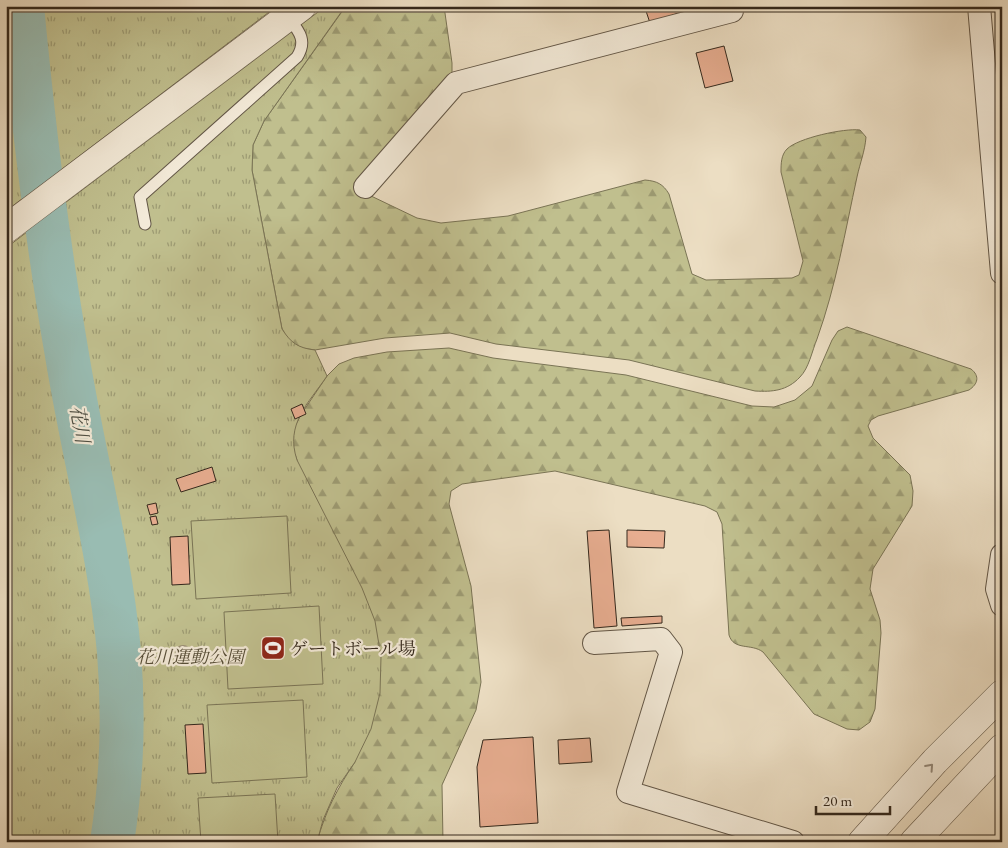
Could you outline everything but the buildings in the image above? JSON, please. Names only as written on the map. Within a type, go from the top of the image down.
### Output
[{"type":"street","points":[[365,187],[456,83],[732,11],[731,6]]},
{"type":"street","points":[[979,6],[1002,272]]},
{"type":"street","points":[[15,223],[295,12]]},
{"type":"street","points":[[1002,556],[997,589],[1002,605]]},
{"type":"street","points":[[594,643],[661,639],[671,652],[628,792],[793,842]]},
{"type":"street","points":[[862,842],[935,761],[1002,694]]},
{"type":"street","points":[[914,842],[1002,748]]},
{"type":"lane","points":[[145,224],[140,196],[289,63],[302,49],[303,41],[295,12]]},
{"type":"green space","name":"花川運動公園","points":[[6,6],[277,6],[49,179],[53,212],[326,6],[339,6],[342,11],[264,121],[253,145],[252,170],[282,329],[296,344],[315,350],[327,376],[306,405],[296,425],[294,447],[297,460],[362,588],[375,621],[381,657],[380,693],[371,729],[355,762],[337,788],[323,820],[317,842],[6,842],[6,248],[40,222],[35,189],[6,211]]},
{"type":"green space","points":[[346,6],[444,6],[452,73],[369,195],[417,218],[441,223],[508,216],[649,180],[662,185],[669,194],[692,274],[706,280],[792,278],[799,275],[803,261],[781,172],[784,154],[787,149],[801,141],[843,131],[860,130],[866,137],[864,152],[840,259],[824,319],[803,373],[795,382],[785,388],[773,391],[755,391],[629,360],[496,344],[450,333],[385,338],[315,350],[302,348],[289,341],[282,329],[252,170],[253,145],[264,121]]},
{"type":"green space","points":[[847,327],[971,369],[977,377],[976,383],[969,390],[878,416],[871,420],[868,426],[873,438],[910,475],[913,491],[912,506],[873,569],[870,589],[880,620],[881,633],[875,709],[870,722],[859,730],[847,729],[814,714],[763,652],[739,645],[731,640],[729,635],[722,524],[717,512],[705,506],[555,471],[462,484],[451,491],[449,504],[471,586],[481,682],[476,710],[442,785],[443,842],[317,842],[333,800],[355,762],[297,460],[292,445],[294,428],[302,413],[327,376],[339,364],[354,358],[387,352],[449,348],[493,358],[626,375],[752,406],[774,407],[795,400],[812,386],[832,340],[838,331]]},
{"type":"green space","points":[[287,516],[291,593],[196,599],[191,521]]},
{"type":"green space","name":"ゲートボール場","points":[[319,606],[323,684],[228,689],[224,612]]},
{"type":"green space","points":[[303,700],[307,777],[212,783],[207,705]]},
{"type":"green space","points":[[275,794],[278,842],[201,842],[198,798]]},
{"type":"water","points":[[100,816],[132,821],[124,842],[101,842]]},
{"type":"waterway","name":"花川","points":[[22,6],[36,138],[53,268],[73,392],[103,540],[119,652],[121,747],[118,795],[112,842]]},
{"type":"waterway","points":[[21,147],[35,135]]},
{"type":"place","name":"ゲートボール場","points":[[273,648]]}]
